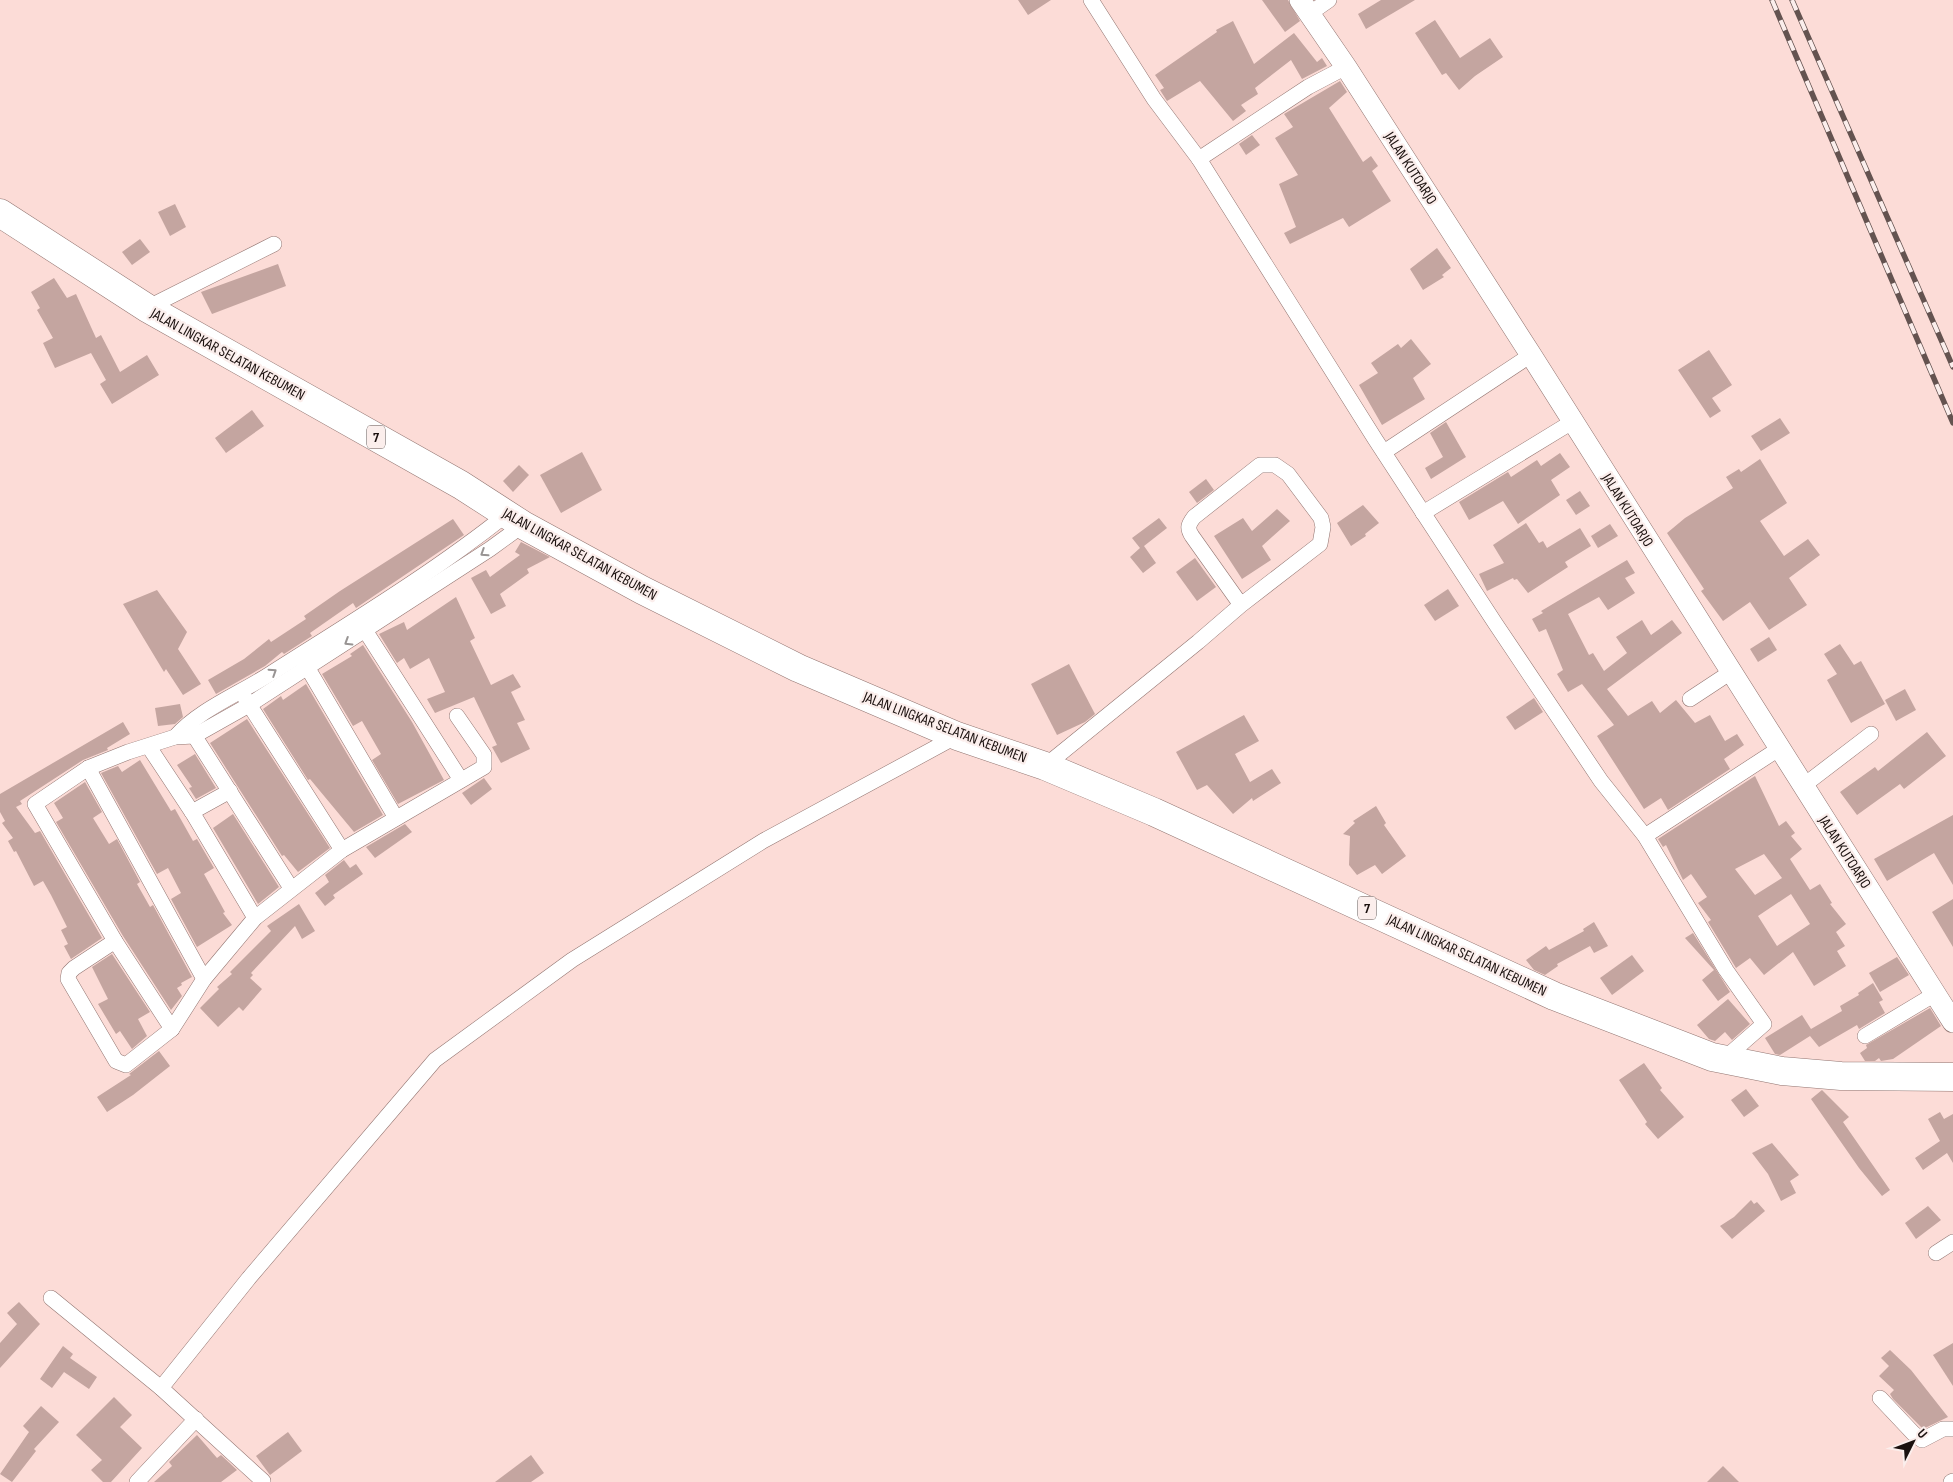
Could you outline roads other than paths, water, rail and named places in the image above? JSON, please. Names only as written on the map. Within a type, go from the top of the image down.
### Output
[{"type":"highway","name":"JALAN LINGKAR SELATAN KEBUMEN","points":[[0,213],[146,308],[460,485],[515,519],[642,590],[798,668],[957,736],[1045,766],[1154,812],[1554,996],[1712,1057],[1782,1071],[1841,1076],[1953,1077]]},
{"type":"main road","name":"JALAN KUTOARJO","points":[[1304,7],[1346,67],[1469,258],[1953,1022]]},
{"type":"street","points":[[1091,0],[1154,99],[1200,159],[1423,512],[1602,780],[1645,836],[1726,970],[1764,1024],[1724,1058]]},
{"type":"street","points":[[1304,7],[1329,0]]},
{"type":"street","points":[[1200,159],[1308,87],[1346,67]]},
{"type":"street","points":[[146,308],[274,244]]},
{"type":"street","points":[[1384,452],[1531,355]]},
{"type":"street","points":[[1423,512],[1572,422]]},
{"type":"street","points":[[1045,766],[1198,642],[1240,604],[1320,544],[1321,518],[1288,474],[1275,465],[1260,465],[1194,517],[1189,524],[1188,529],[1192,536],[1240,604]]},
{"type":"street","points":[[172,1029],[115,941],[35,804],[88,768],[128,752],[149,747],[175,737],[245,698],[417,588],[515,519]]},
{"type":"street","points":[[361,624],[461,780]]},
{"type":"street","points":[[304,661],[396,818]]},
{"type":"street","points":[[1690,699],[1731,672]]},
{"type":"street","points":[[245,698],[342,850]]},
{"type":"street","points":[[115,941],[74,968],[69,973],[68,979],[116,1061],[126,1065],[172,1029],[204,979],[255,918],[291,888],[342,850],[484,767],[484,755],[457,716]]},
{"type":"street","points":[[190,730],[291,888]]},
{"type":"street","points":[[1803,786],[1871,734]]},
{"type":"street","points":[[161,1388],[255,1271],[435,1060],[572,960],[763,841],[957,736]]},
{"type":"street","points":[[149,747],[192,812],[255,918]]},
{"type":"street","points":[[1645,836],[1780,748]]},
{"type":"street","points":[[88,768],[204,979]]},
{"type":"street","points":[[192,812],[230,791]]},
{"type":"street","points":[[1865,1036],[1935,994]]},
{"type":"street","points":[[1936,1253],[1953,1242]]},
{"type":"street","points":[[51,1298],[161,1388],[263,1481]]},
{"type":"street","points":[[1880,1398],[1922,1440],[1943,1429],[1953,1429]]},
{"type":"street","points":[[137,1482],[196,1419]]},
{"type":"railway","points":[[1772,0],[1953,423]]},
{"type":"railway","points":[[1792,0],[1953,367]]}]
